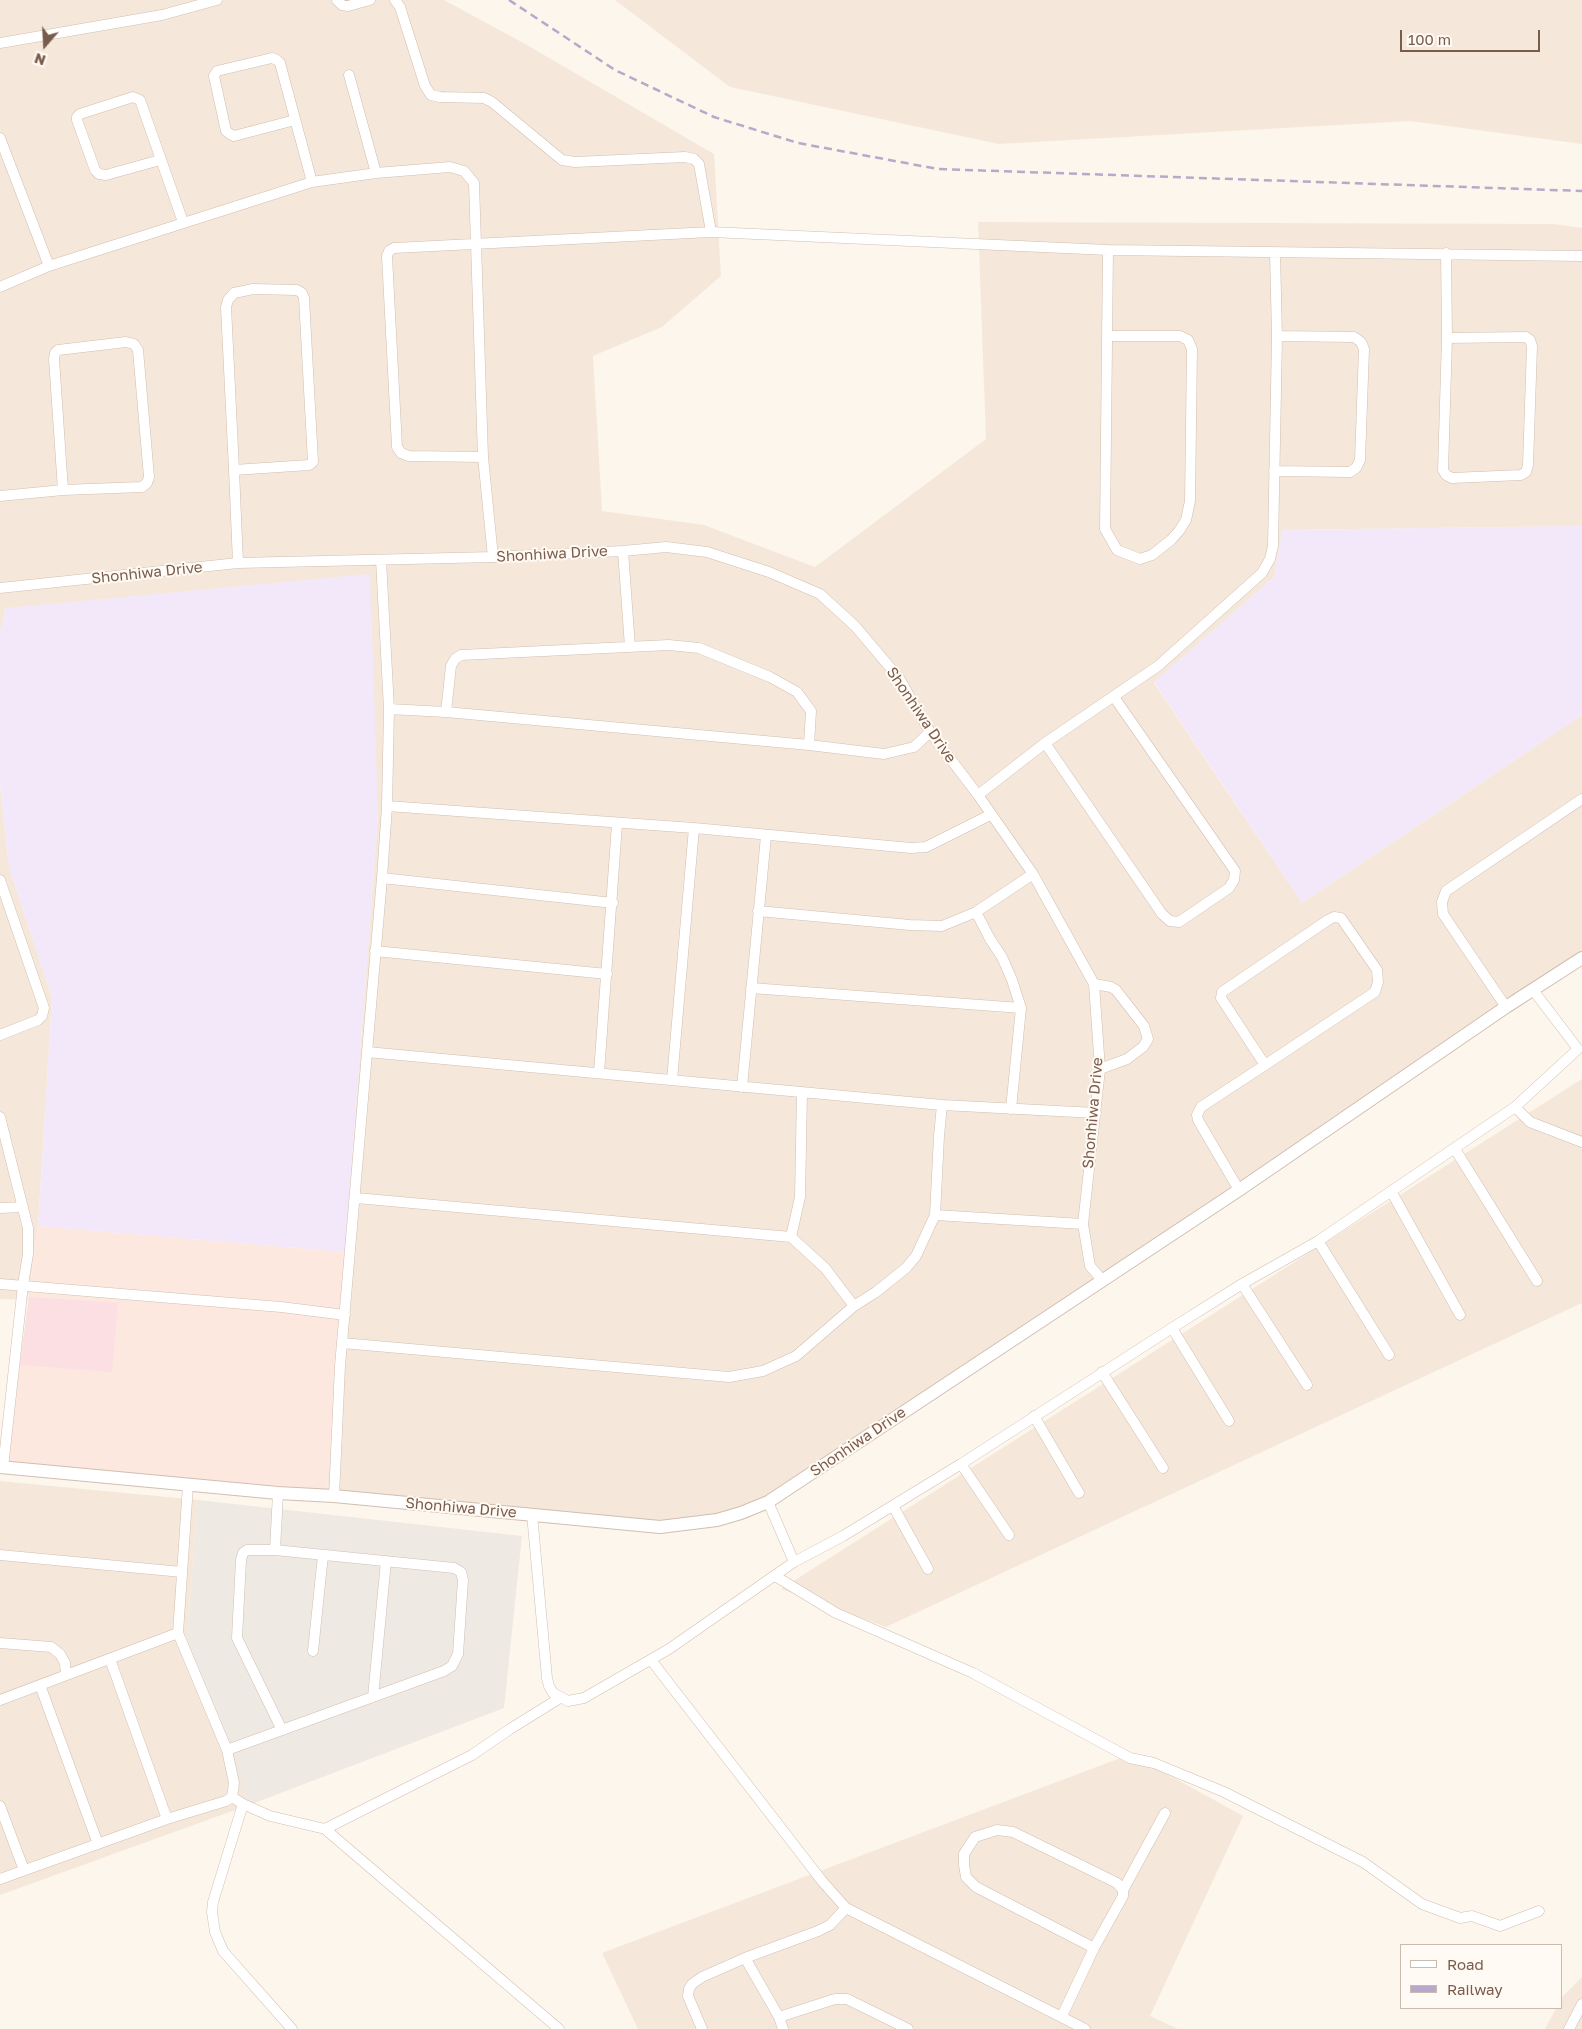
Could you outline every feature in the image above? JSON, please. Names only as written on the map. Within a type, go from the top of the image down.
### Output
[{"type":"street","points":[[0,43],[162,15],[217,0]]},
{"type":"street","points":[[337,0],[342,5],[348,6],[370,0]]},
{"type":"street","points":[[395,0],[400,7],[425,86],[431,95],[484,98],[492,102],[562,160],[575,162],[685,157],[694,159],[699,164],[712,232]]},
{"type":"street","points":[[295,120],[234,136],[226,132],[214,76],[217,71],[272,58],[280,63],[312,182]]},
{"type":"street","points":[[349,74],[376,173]]},
{"type":"street","points":[[160,160],[106,175],[99,174],[95,170],[77,120],[78,117],[80,114],[133,96],[140,100],[183,222]]},
{"type":"street","points":[[0,138],[49,266]]},
{"type":"street","points":[[0,287],[49,266],[312,182],[376,173],[450,167],[464,172],[474,183],[483,457],[492,557]]},
{"type":"street","points":[[483,457],[409,456],[401,452],[397,447],[387,256],[389,251],[394,248],[712,232],[1108,250],[1582,256]]},
{"type":"street","points":[[1108,250],[1105,529],[1117,550],[1140,559],[1152,555],[1171,540],[1186,520],[1190,501],[1192,349],[1188,340],[1180,336],[1108,336]]},
{"type":"street","points":[[978,795],[1045,743],[1158,666],[1262,573],[1270,559],[1273,546],[1277,336],[1275,253]]},
{"type":"street","points":[[1446,254],[1447,338],[1443,470],[1446,475],[1452,478],[1521,475],[1526,472],[1528,465],[1532,366],[1532,346],[1530,340],[1526,337],[1447,338]]},
{"type":"street","points":[[234,470],[309,465],[313,462],[304,298],[297,290],[253,290],[234,293],[228,300],[226,307],[238,563]]},
{"type":"street","points":[[1274,471],[1350,472],[1356,468],[1360,460],[1364,349],[1354,337],[1277,336]]},
{"type":"street","points":[[0,496],[63,490],[142,487],[147,483],[149,477],[138,350],[134,344],[126,342],[58,350],[55,353],[63,490]]},
{"type":"street","name":"Shonhiwa Drive","points":[[0,588],[238,563],[492,557],[624,551],[666,547],[707,552],[768,572],[820,594],[855,626],[899,678],[930,732],[978,795],[1033,874],[1094,984],[1100,1069],[1083,1224],[1090,1266],[1102,1280],[768,1502],[742,1513],[717,1520],[660,1527],[2,1467]]},
{"type":"street","points":[[624,551],[630,647]]},
{"type":"street","points":[[334,1496],[342,1343],[356,1198],[387,806],[389,709],[381,560]]},
{"type":"street","points":[[446,712],[450,666],[461,655],[630,647],[668,646],[699,648],[787,686],[796,692],[811,711],[809,745]]},
{"type":"street","points":[[1045,743],[1162,914],[1170,921],[1179,922],[1229,888],[1234,880],[1235,871],[1114,697]]},
{"type":"street","points":[[389,709],[446,712],[809,745],[884,754],[914,748],[930,732]]},
{"type":"street","points":[[1506,1007],[1443,914],[1442,902],[1446,891],[1582,799]]},
{"type":"street","points":[[387,806],[617,824],[694,828],[911,848],[926,847],[990,814]]},
{"type":"street","points":[[599,1073],[613,903],[617,824]]},
{"type":"street","points":[[672,1080],[694,828]]},
{"type":"street","points":[[742,1086],[766,836]]},
{"type":"street","points":[[758,911],[910,926],[942,926],[976,912],[1033,874]]},
{"type":"street","points":[[382,878],[613,903]]},
{"type":"street","points":[[0,880],[44,1008],[42,1016],[38,1020],[0,1035]]},
{"type":"street","points":[[976,912],[1002,957],[1021,1008],[1011,1109]]},
{"type":"street","points":[[1239,1190],[1198,1120],[1197,1115],[1201,1107],[1265,1065],[1375,992],[1378,982],[1377,970],[1341,918],[1334,917],[1328,920],[1222,992],[1221,998],[1265,1065]]},
{"type":"street","points":[[375,951],[607,974]]},
{"type":"street","points":[[1102,1280],[1239,1190],[1506,1007],[1582,958]]},
{"type":"street","points":[[1094,984],[1111,987],[1116,990],[1144,1026],[1148,1039],[1143,1046],[1127,1059],[1100,1069]]},
{"type":"street","points":[[751,988],[1021,1008]]},
{"type":"street","points":[[532,1514],[547,1678],[549,1686],[560,1698],[576,1701],[651,1660],[794,1562],[893,1506],[1242,1284],[1318,1241],[1515,1107],[1580,1050],[1533,990]]},
{"type":"street","points":[[367,1052],[942,1105],[1096,1113]]},
{"type":"street","points":[[791,1237],[800,1198],[802,1092]]},
{"type":"street","points":[[342,1343],[728,1377],[763,1371],[796,1356],[854,1306],[876,1292],[906,1268],[916,1256],[935,1216],[938,1136],[942,1105]]},
{"type":"street","points":[[1515,1107],[1530,1122],[1582,1142]]},
{"type":"street","points":[[0,1117],[28,1228],[28,1254],[2,1467]]},
{"type":"street","points":[[1455,1149],[1537,1282]]},
{"type":"street","points":[[1390,1191],[1460,1315]]},
{"type":"street","points":[[356,1198],[791,1237],[825,1268],[854,1306]]},
{"type":"street","points":[[0,1208],[23,1207]]},
{"type":"street","points":[[935,1216],[1083,1224]]},
{"type":"street","points":[[1318,1241],[1389,1356]]},
{"type":"street","points":[[0,1284],[281,1306],[345,1315]]},
{"type":"street","points":[[1242,1284],[1307,1385]]},
{"type":"street","points":[[1172,1328],[1229,1421]]},
{"type":"street","points":[[1102,1372],[1162,1468]]},
{"type":"street","points":[[1034,1416],[1079,1493]]},
{"type":"street","points":[[961,1464],[1009,1535]]},
{"type":"street","points":[[0,1878],[167,1819],[226,1801],[232,1796],[234,1783],[227,1750],[178,1634],[188,1485]]},
{"type":"street","points":[[275,1550],[278,1493]]},
{"type":"street","points":[[768,1502],[794,1562]]},
{"type":"street","points":[[893,1506],[928,1569]]},
{"type":"street","points":[[227,1750],[373,1697],[448,1669],[454,1663],[458,1654],[463,1580],[461,1572],[454,1568],[275,1550],[247,1550],[243,1553],[237,1638],[282,1730]]},
{"type":"street","points":[[0,1555],[182,1572]]},
{"type":"street","points":[[313,1651],[323,1555]]},
{"type":"street","points":[[373,1697],[386,1561]]},
{"type":"street","points":[[775,1576],[836,1613],[972,1672],[1130,1758],[1154,1762],[1224,1792],[1364,1862],[1422,1904],[1460,1918],[1472,1916],[1500,1926],[1539,1911]]},
{"type":"street","points":[[0,1700],[178,1634]]},
{"type":"street","points":[[0,1643],[51,1647],[60,1654],[65,1663],[66,1675]]},
{"type":"street","points":[[110,1659],[167,1819]]},
{"type":"street","points":[[651,1660],[822,1881],[846,1908],[1085,2029]]},
{"type":"street","points":[[40,1685],[98,1844]]},
{"type":"street","points":[[325,1829],[472,1755],[560,1698]]},
{"type":"street","points":[[232,1796],[242,1804],[270,1816],[325,1829],[560,2029]]},
{"type":"street","points":[[242,1804],[213,1902],[212,1917],[215,1932],[221,1946],[230,1959],[292,2029]]},
{"type":"street","points":[[0,1806],[24,1870]]},
{"type":"street","points":[[1062,2016],[1094,1948],[1123,1896],[1123,1890],[1165,1813]]},
{"type":"street","points":[[1094,1948],[976,1887],[966,1877],[964,1854],[975,1837],[997,1830],[1013,1832],[1118,1883],[1123,1890]]},
{"type":"street","points":[[702,2029],[688,1996],[688,1989],[702,1977],[818,1931],[830,1925],[846,1908]]},
{"type":"street","points":[[746,1958],[779,2017],[783,2029]]},
{"type":"street","points":[[779,2017],[835,1999],[846,1999],[908,2029]]},
{"type":"street","points":[[1569,2029],[1582,2004]]},
{"type":"shaded area","points":[[0,0],[444,0],[527,45],[714,154],[721,276],[662,327],[593,356],[602,511],[704,525],[815,567],[986,439],[978,222],[1554,224],[1582,228],[1582,526],[1282,530],[1274,577],[1154,683],[1302,903],[1582,715],[1582,953],[753,1510],[676,1525],[327,1490],[378,815],[6,608],[0,634]]},
{"type":"shaded area","points":[[615,0],[1582,0],[1582,144],[1410,121],[999,144],[730,87]]},
{"type":"shaded area","points":[[1582,526],[1582,715],[1302,903],[1154,682],[1274,577],[1282,530]]},
{"type":"shaded area","points":[[370,574],[378,815],[345,1252],[38,1226],[52,998],[9,867],[0,784],[0,634],[6,608]]},
{"type":"shaded area","points":[[0,784],[9,867],[52,998],[38,1226],[28,1300],[0,1299]]},
{"type":"shaded area","points":[[1582,1079],[1582,1303],[886,1627],[781,1589]]},
{"type":"shaded area","points":[[38,1226],[345,1252],[327,1490],[7,1463]]},
{"type":"shaded area","points":[[29,1297],[118,1303],[112,1372],[20,1365]]},
{"type":"shaded area","points":[[0,1481],[198,1500],[186,1646],[249,1805],[0,1895]]},
{"type":"shaded area","points":[[198,1500],[522,1536],[504,1708],[249,1805],[186,1646]]},
{"type":"shaded area","points":[[1131,1754],[1243,1816],[1150,2016],[1178,2029],[638,2029],[602,1953]]},
{"type":"shaded area","points":[[1582,1977],[1582,2029],[1545,2029],[1555,2009],[1562,2009],[1562,1997]]},
{"type":"railway","points":[[509,0],[615,70],[714,117],[798,143],[938,169],[1582,191]]}]
